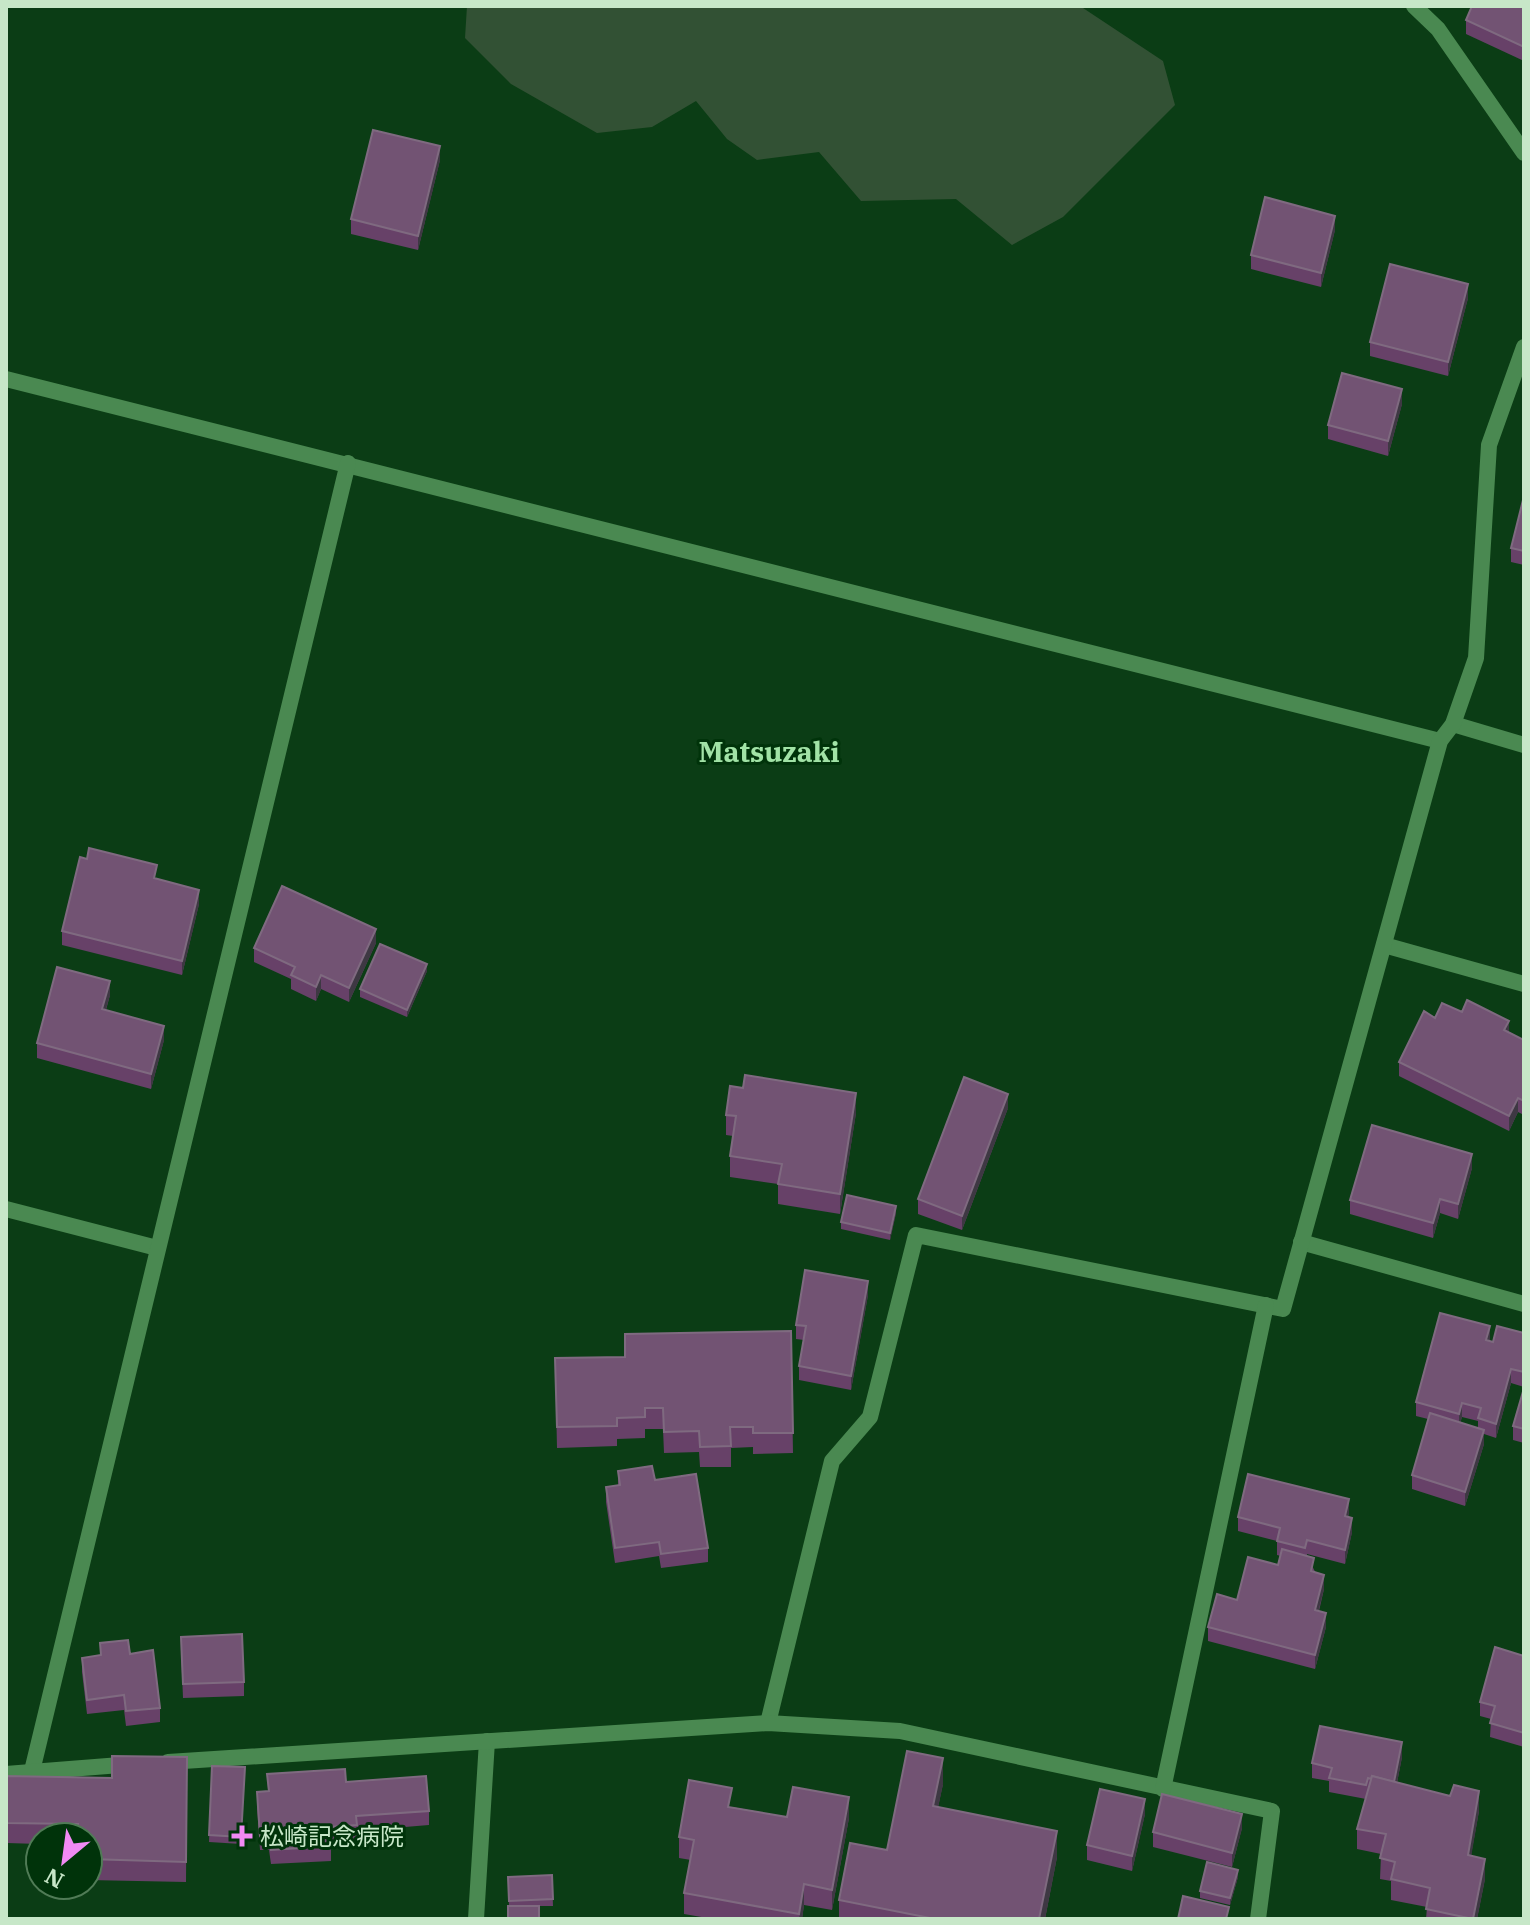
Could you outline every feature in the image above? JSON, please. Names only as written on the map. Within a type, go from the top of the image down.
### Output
[{"type":"street","points":[[1414,6],[1438,29],[1524,153]]},
{"type":"street","points":[[768,1723],[832,1461],[870,1417],[916,1235],[1283,1309],[1440,741],[1453,724],[1476,658],[1489,445],[1524,347]]},
{"type":"street","points":[[6,379],[1440,741]]},
{"type":"street","points":[[32,1771],[348,463]]},
{"type":"street","points":[[1453,724],[1524,745]]},
{"type":"street","points":[[1384,945],[1524,984]]},
{"type":"street","points":[[6,1209],[157,1248]]},
{"type":"street","points":[[1301,1242],[1524,1304]]},
{"type":"street","points":[[1163,1789],[1266,1305]]},
{"type":"street","points":[[6,1774],[768,1723],[900,1731],[1272,1811],[1258,1919]]},
{"type":"street","points":[[476,1919],[487,1741]]},
{"type":"green space","points":[[467,6],[1080,6],[1163,61],[1175,105],[1063,217],[1012,245],[956,199],[861,201],[819,152],[757,160],[727,139],[696,101],[652,127],[597,133],[511,84],[465,38]]},
{"type":"building","points":[[1472,6],[1524,6],[1524,47],[1466,20]]},
{"type":"building","points":[[373,130],[440,146],[418,236],[351,219]]},
{"type":"building","points":[[1265,197],[1335,216],[1321,273],[1251,255]]},
{"type":"building","points":[[1390,264],[1468,284],[1448,362],[1370,342]]},
{"type":"building","points":[[1342,373],[1402,389],[1388,441],[1328,425]]},
{"type":"building","points":[[1524,496],[1524,551],[1511,548]]},
{"type":"building","points":[[89,848],[157,865],[154,878],[199,890],[182,961],[62,931],[80,857],[87,859]]},
{"type":"building","points":[[282,886],[376,929],[349,988],[321,975],[316,987],[291,975],[295,967],[254,948]]},
{"type":"building","points":[[380,944],[427,964],[407,1010],[360,989]]},
{"type":"building","points":[[57,967],[110,981],[102,1009],[164,1026],[151,1074],[37,1043]]},
{"type":"building","points":[[1467,1000],[1509,1021],[1504,1030],[1524,1040],[1524,1101],[1518,1098],[1509,1116],[1399,1062],[1424,1011],[1435,1018],[1442,1003],[1462,1012]]},
{"type":"building","points":[[745,1075],[856,1093],[840,1194],[778,1184],[782,1164],[730,1156],[736,1116],[726,1115],[730,1086],[743,1088]]},
{"type":"building","points":[[964,1077],[1008,1094],[962,1216],[918,1199]]},
{"type":"building","points":[[1372,1125],[1472,1154],[1458,1204],[1440,1199],[1433,1223],[1350,1200]]},
{"type":"building","points":[[847,1195],[896,1206],[890,1233],[841,1222]]},
{"type":"building","points":[[805,1270],[868,1281],[851,1376],[799,1366],[806,1326],[796,1325]]},
{"type":"building","points":[[1440,1313],[1490,1326],[1486,1340],[1493,1342],[1497,1326],[1524,1333],[1524,1372],[1511,1369],[1496,1424],[1478,1418],[1481,1408],[1462,1403],[1459,1414],[1416,1402]]},
{"type":"building","points":[[791,1331],[793,1433],[753,1433],[753,1427],[730,1427],[731,1446],[700,1447],[699,1431],[664,1432],[663,1408],[645,1408],[645,1417],[617,1418],[617,1426],[557,1427],[555,1358],[625,1357],[625,1334]]},
{"type":"building","points":[[1524,1388],[1524,1429],[1513,1426]]},
{"type":"building","points":[[1430,1413],[1484,1430],[1465,1492],[1412,1475]]},
{"type":"building","points":[[652,1466],[655,1480],[696,1474],[708,1548],[661,1554],[659,1542],[615,1548],[606,1487],[620,1485],[618,1471]]},
{"type":"building","points":[[1248,1474],[1349,1499],[1345,1516],[1352,1518],[1345,1550],[1307,1540],[1305,1548],[1277,1541],[1280,1528],[1238,1517]]},
{"type":"building","points":[[1282,1549],[1314,1558],[1311,1571],[1324,1575],[1315,1610],[1326,1613],[1315,1655],[1208,1627],[1217,1594],[1237,1600],[1248,1557],[1278,1565]]},
{"type":"building","points":[[242,1634],[244,1682],[183,1684],[181,1637]]},
{"type":"building","points":[[128,1640],[130,1654],[153,1650],[160,1708],[126,1711],[124,1695],[87,1700],[82,1658],[101,1655],[100,1643]]},
{"type":"building","points":[[1495,1647],[1524,1656],[1524,1733],[1490,1723],[1495,1706],[1480,1702]]},
{"type":"building","points":[[1320,1726],[1402,1742],[1394,1782],[1372,1776],[1366,1785],[1329,1778],[1332,1768],[1312,1763]]},
{"type":"building","points":[[907,1751],[943,1758],[933,1806],[1057,1831],[1039,1919],[935,1919],[839,1900],[850,1843],[887,1850]]},
{"type":"building","points":[[112,1756],[187,1757],[186,1862],[104,1859],[104,1821],[6,1823],[6,1776],[112,1778]]},
{"type":"building","points":[[212,1766],[245,1767],[241,1837],[209,1835]]},
{"type":"building","points":[[345,1769],[346,1782],[426,1776],[429,1811],[356,1816],[357,1825],[330,1827],[331,1846],[271,1850],[269,1835],[260,1836],[257,1792],[269,1791],[267,1774]]},
{"type":"building","points":[[1372,1776],[1450,1796],[1454,1785],[1479,1791],[1468,1855],[1485,1859],[1473,1919],[1426,1909],[1430,1888],[1391,1879],[1395,1862],[1380,1858],[1386,1834],[1357,1829]]},
{"type":"building","points":[[689,1780],[732,1788],[728,1807],[787,1817],[793,1787],[849,1797],[832,1890],[804,1884],[799,1914],[684,1893],[694,1840],[679,1837]]},
{"type":"building","points":[[1100,1789],[1145,1799],[1132,1856],[1087,1845]]},
{"type":"building","points":[[1162,1794],[1242,1814],[1232,1853],[1153,1832]]},
{"type":"building","points":[[1207,1862],[1238,1870],[1230,1898],[1200,1891]]},
{"type":"building","points":[[552,1875],[553,1899],[509,1901],[508,1877]]},
{"type":"building","points":[[1183,1896],[1229,1907],[1226,1919],[1178,1919]]},
{"type":"building","points":[[508,1906],[539,1906],[539,1919],[508,1919]]},
{"type":"place","name":"松崎記念病院","points":[[242,1836]]},
{"type":"district","name":"Matsuzaki","points":[[769,751]]}]
